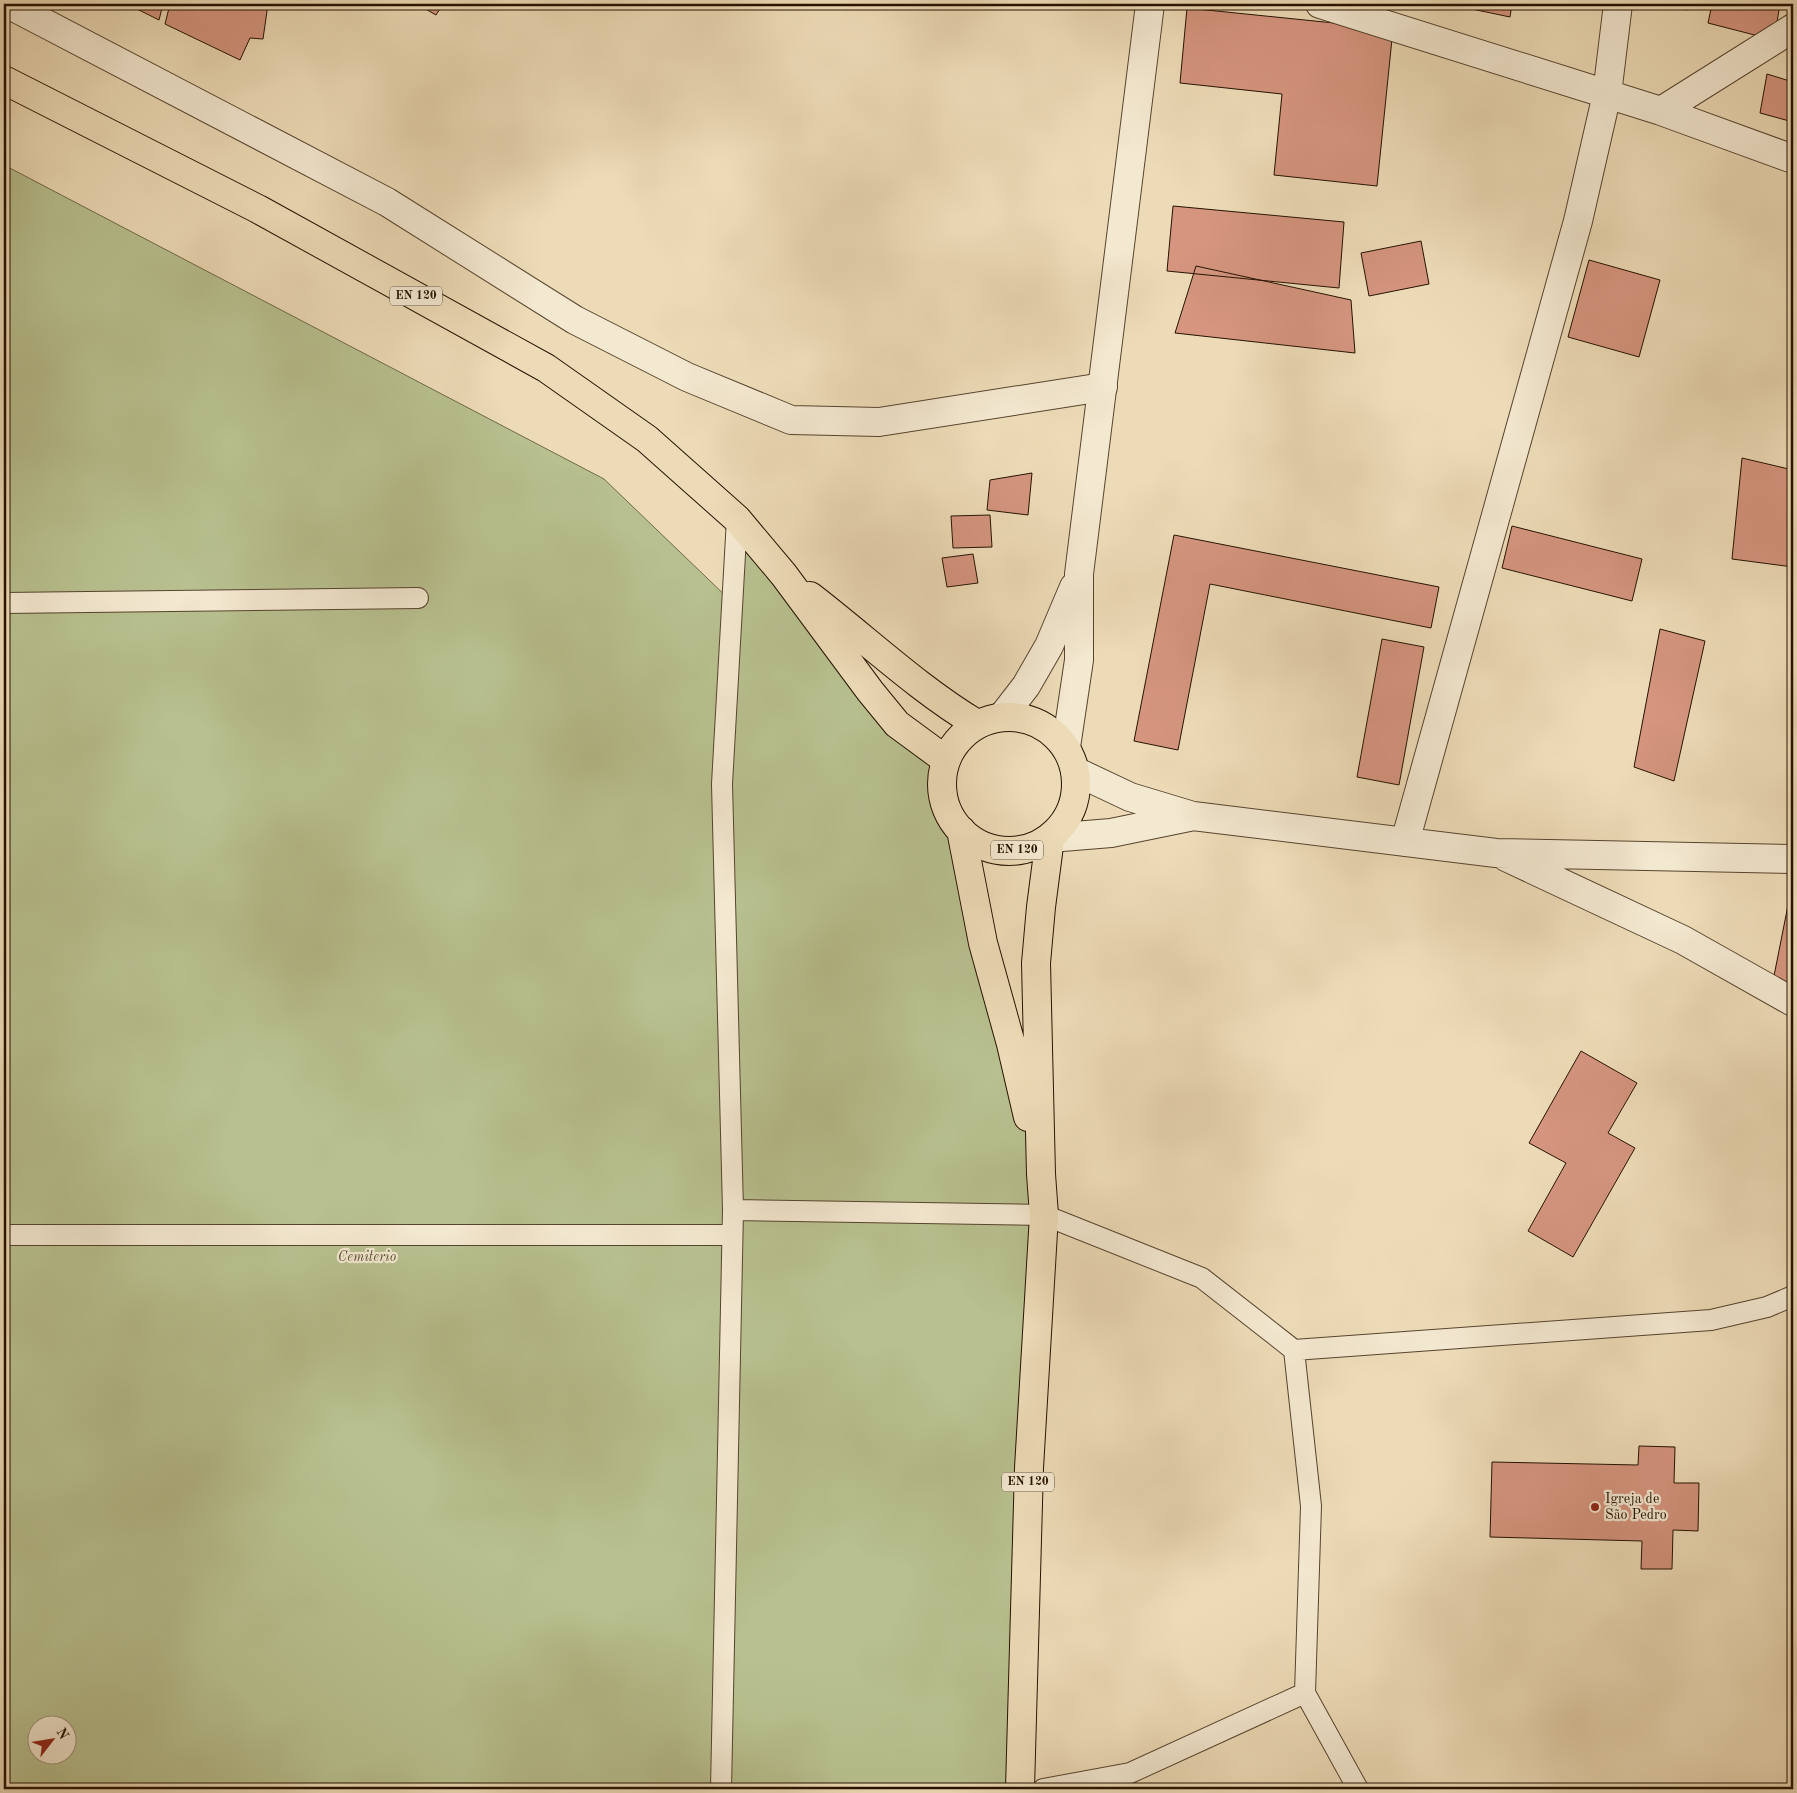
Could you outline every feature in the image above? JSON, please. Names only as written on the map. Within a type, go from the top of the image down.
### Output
[{"type":"main road","name":"EN 120","points":[[4,80],[258,210],[546,368],[647,440],[737,519],[784,575],[870,691],[897,724],[946,760]]},
{"type":"main road","name":"EN 120","points":[[784,575],[918,684],[948,706],[989,720],[1020,717],[1038,723],[1053,733],[1070,759],[1076,796],[1066,820],[1050,838],[1028,849],[1003,851],[980,845],[961,830],[947,810],[942,785],[946,760],[958,739],[989,720]]},
{"type":"main road","name":"EN 120","points":[[961,830],[983,943],[1011,1044],[1041,1174]]},
{"type":"main road","name":"EN 120","points":[[1020,1789],[1029,1468],[1044,1215],[1041,1174],[1036,963],[1050,838]]},
{"type":"street","points":[[8,4],[387,202],[575,320],[687,377],[791,420],[879,422],[1102,387]]},
{"type":"street","points":[[1150,4],[1080,574],[1079,660],[1070,759],[1130,797],[1193,816],[1496,853],[1793,859]]},
{"type":"street","points":[[1320,4],[1661,111],[1793,159]]},
{"type":"street","points":[[1405,842],[1578,222],[1607,94],[1618,4]]},
{"type":"street","points":[[1661,111],[1793,28]]},
{"type":"street","points":[[989,720],[1026,686],[1049,646],[1080,574]]},
{"type":"street","points":[[1050,838],[1111,833],[1193,816]]},
{"type":"street","points":[[1496,853],[1683,940],[1793,1002]]},
{"type":"lane","points":[[721,1789],[733,1210],[722,784],[737,519]]},
{"type":"lane","points":[[4,602],[418,598]]},
{"type":"lane","points":[[733,1210],[1044,1215],[1202,1278],[1294,1350],[1711,1320],[1768,1307],[1793,1296]]},
{"type":"lane","points":[[4,1235],[732,1235]]},
{"type":"lane","points":[[1294,1350],[1311,1506],[1305,1693],[1358,1789]]},
{"type":"lane","points":[[1043,1789],[1130,1774],[1305,1693]]},
{"type":"green space","name":"Cemiterio","points":[[4,165],[604,479],[732,602],[737,519],[946,760],[942,785],[947,809],[961,830],[1041,1174],[1020,1789],[721,1789],[721,1787],[605,1789],[4,1789]]},
{"type":"building","points":[[127,4],[163,4],[159,20]]},
{"type":"building","points":[[170,4],[268,4],[263,39],[250,38],[240,60],[165,24]]},
{"type":"building","points":[[417,4],[443,4],[436,15]]},
{"type":"building","points":[[1448,4],[1512,4],[1510,17]]},
{"type":"building","points":[[1659,4],[1688,4],[1687,10]]},
{"type":"building","points":[[1712,4],[1780,4],[1774,40],[1708,23]]},
{"type":"building","points":[[1187,8],[1393,29],[1377,186],[1274,175],[1282,94],[1180,83]]},
{"type":"building","points":[[1767,74],[1793,82],[1793,122],[1760,113]]},
{"type":"building","points":[[1173,206],[1344,222],[1339,288],[1167,271]]},
{"type":"building","points":[[1421,241],[1429,284],[1369,296],[1361,253]]},
{"type":"building","points":[[1589,260],[1660,280],[1639,357],[1568,337]]},
{"type":"building","points":[[1196,266],[1351,300],[1355,353],[1175,333]]},
{"type":"building","points":[[1742,458],[1793,470],[1793,567],[1732,559]]},
{"type":"building","points":[[1032,473],[1028,515],[987,510],[990,480]]},
{"type":"building","points":[[990,515],[992,547],[953,548],[951,516]]},
{"type":"building","points":[[1512,526],[1642,559],[1632,601],[1502,568]]},
{"type":"building","points":[[1174,535],[1439,587],[1431,628],[1210,584],[1178,750],[1134,741]]},
{"type":"building","points":[[973,554],[978,583],[947,587],[942,558]]},
{"type":"building","points":[[1660,629],[1705,641],[1674,781],[1634,767]]},
{"type":"building","points":[[1382,639],[1424,647],[1399,785],[1357,777]]},
{"type":"building","points":[[1793,880],[1793,985],[1773,981]]},
{"type":"building","points":[[1581,1051],[1637,1083],[1608,1133],[1635,1148],[1573,1257],[1528,1231],[1566,1163],[1529,1143]]},
{"type":"building","name":"Igreja de São Pedro","points":[[1639,1446],[1675,1447],[1674,1483],[1699,1483],[1698,1531],[1673,1530],[1672,1569],[1641,1569],[1642,1541],[1490,1537],[1492,1462],[1638,1465]]},
{"type":"place","name":"Igreja de São Pedro","points":[[1595,1507]]}]
